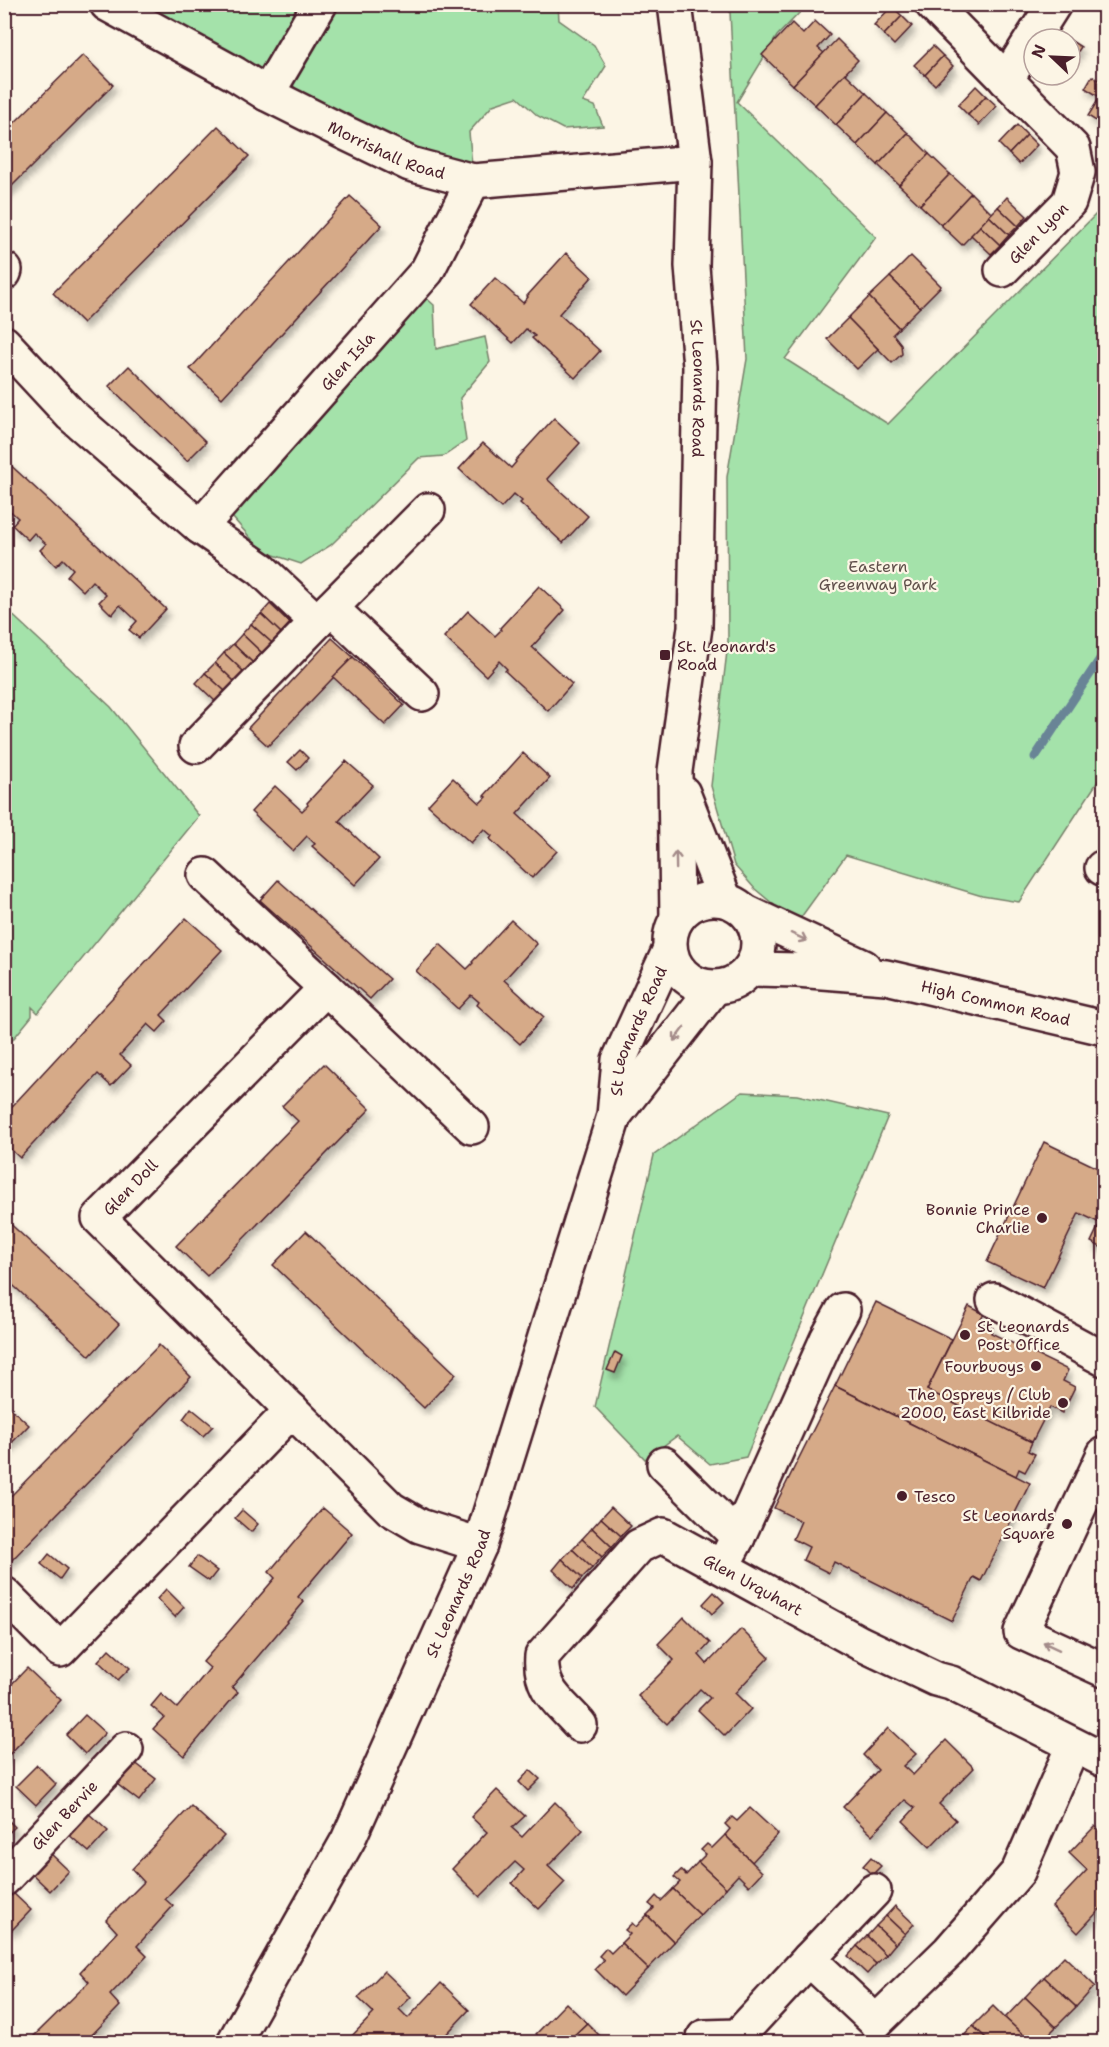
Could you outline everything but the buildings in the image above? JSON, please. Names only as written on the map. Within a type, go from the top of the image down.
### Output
[{"type":"street","name":"Morrishall Road","points":[[107,4],[267,94],[410,164],[473,181],[695,162]]},
{"type":"street","points":[[267,94],[320,4]]},
{"type":"street","name":"St Leonards Road","points":[[234,2043],[348,1840],[480,1545],[614,1116],[618,1059],[674,934],[675,771],[695,627],[700,367],[692,266],[695,162],[675,4]]},
{"type":"street","name":"Glen Lyon","points":[[932,4],[1073,148],[1078,172],[1069,202],[1002,270]]},
{"type":"street","points":[[1006,80],[1054,4]]},
{"type":"street","name":"Glen Isla","points":[[200,527],[427,271],[473,181]]},
{"type":"street","points":[[4,343],[71,415],[200,527],[324,615],[422,694]]},
{"type":"street","points":[[196,746],[428,510]]},
{"type":"street","name":"St Leonards Road","points":[[675,771],[735,906]]},
{"type":"street","points":[[205,875],[472,1127]]},
{"type":"street","points":[[711,899],[735,906],[755,925],[758,940],[757,955],[750,969],[740,979],[714,988],[702,986],[681,972],[674,961],[674,934],[686,909],[698,902],[711,899]]},
{"type":"street","name":"High Common Road","points":[[735,906],[886,977]]},
{"type":"street","name":"High Common Road","points":[[750,969],[886,977],[1104,1028]]},
{"type":"street","name":"Glen Doll","points":[[326,988],[99,1218],[391,1509],[420,1526],[480,1545]]},
{"type":"street","name":"St Leonards Road","points":[[614,1116],[714,988]]},
{"type":"street","points":[[994,1300],[1104,1359]]},
{"type":"street","points":[[722,1567],[738,1537],[827,1339],[843,1310]]},
{"type":"street","points":[[4,1594],[60,1650],[292,1410]]},
{"type":"street","points":[[1104,1454],[1021,1632],[1104,1670]]},
{"type":"street","points":[[664,1464],[738,1537]]},
{"type":"street","name":"Glen Urquhart","points":[[580,1725],[546,1687],[541,1673],[542,1656],[639,1546],[663,1536],[860,1643],[936,1679],[951,1683],[1104,1761]]},
{"type":"street","points":[[809,1959],[876,2022],[949,1951],[1018,1872],[1073,1746]]},
{"type":"street","name":"Glen Bervie","points":[[4,1879],[126,1749]]},
{"type":"street","points":[[704,2037],[738,2036],[874,1891]]},
{"type":"green space","points":[[107,5],[558,5],[559,20],[594,45],[606,66],[583,102],[595,106],[603,126],[563,129],[538,116],[517,97],[493,105],[469,132],[472,166],[372,146],[303,96],[285,77],[267,94]]},
{"type":"green space","name":"Eastern Greenway Park","points":[[733,5],[807,5],[777,36],[737,102],[876,237],[785,359],[888,424],[1104,206],[1104,772],[1019,902],[982,896],[846,855],[799,920],[784,913],[755,889],[734,865],[711,786],[728,643],[727,477],[747,359],[730,12]]},
{"type":"green space","points":[[424,296],[434,305],[436,349],[485,337],[490,362],[460,398],[466,441],[444,456],[419,458],[331,545],[301,564],[262,551],[233,518],[220,484],[235,459],[349,335]]},
{"type":"green space","points":[[5,608],[111,707],[199,816],[38,1013],[32,1007],[32,1016],[5,1049]]},
{"type":"green space","points":[[742,1092],[797,1095],[888,1116],[746,1457],[710,1464],[677,1436],[645,1459],[595,1407],[654,1155]]},
{"type":"waterway","points":[[1035,757],[1104,653]]},
{"type":"place","name":"St. Leonard's Road","points":[[665,655]]},
{"type":"place","name":"Bonnie Prince Charlie","points":[[1042,1218]]},
{"type":"place","name":"St Leonards Post Office","points":[[965,1335]]},
{"type":"place","name":"Fourbuoys","points":[[1036,1366]]},
{"type":"place","name":"The Ospreys / Club 2000, East Kilbride","points":[[1063,1403]]},
{"type":"place","name":"Tesco","points":[[902,1496]]},
{"type":"place","name":"St Leonards Square","points":[[1067,1524]]}]
